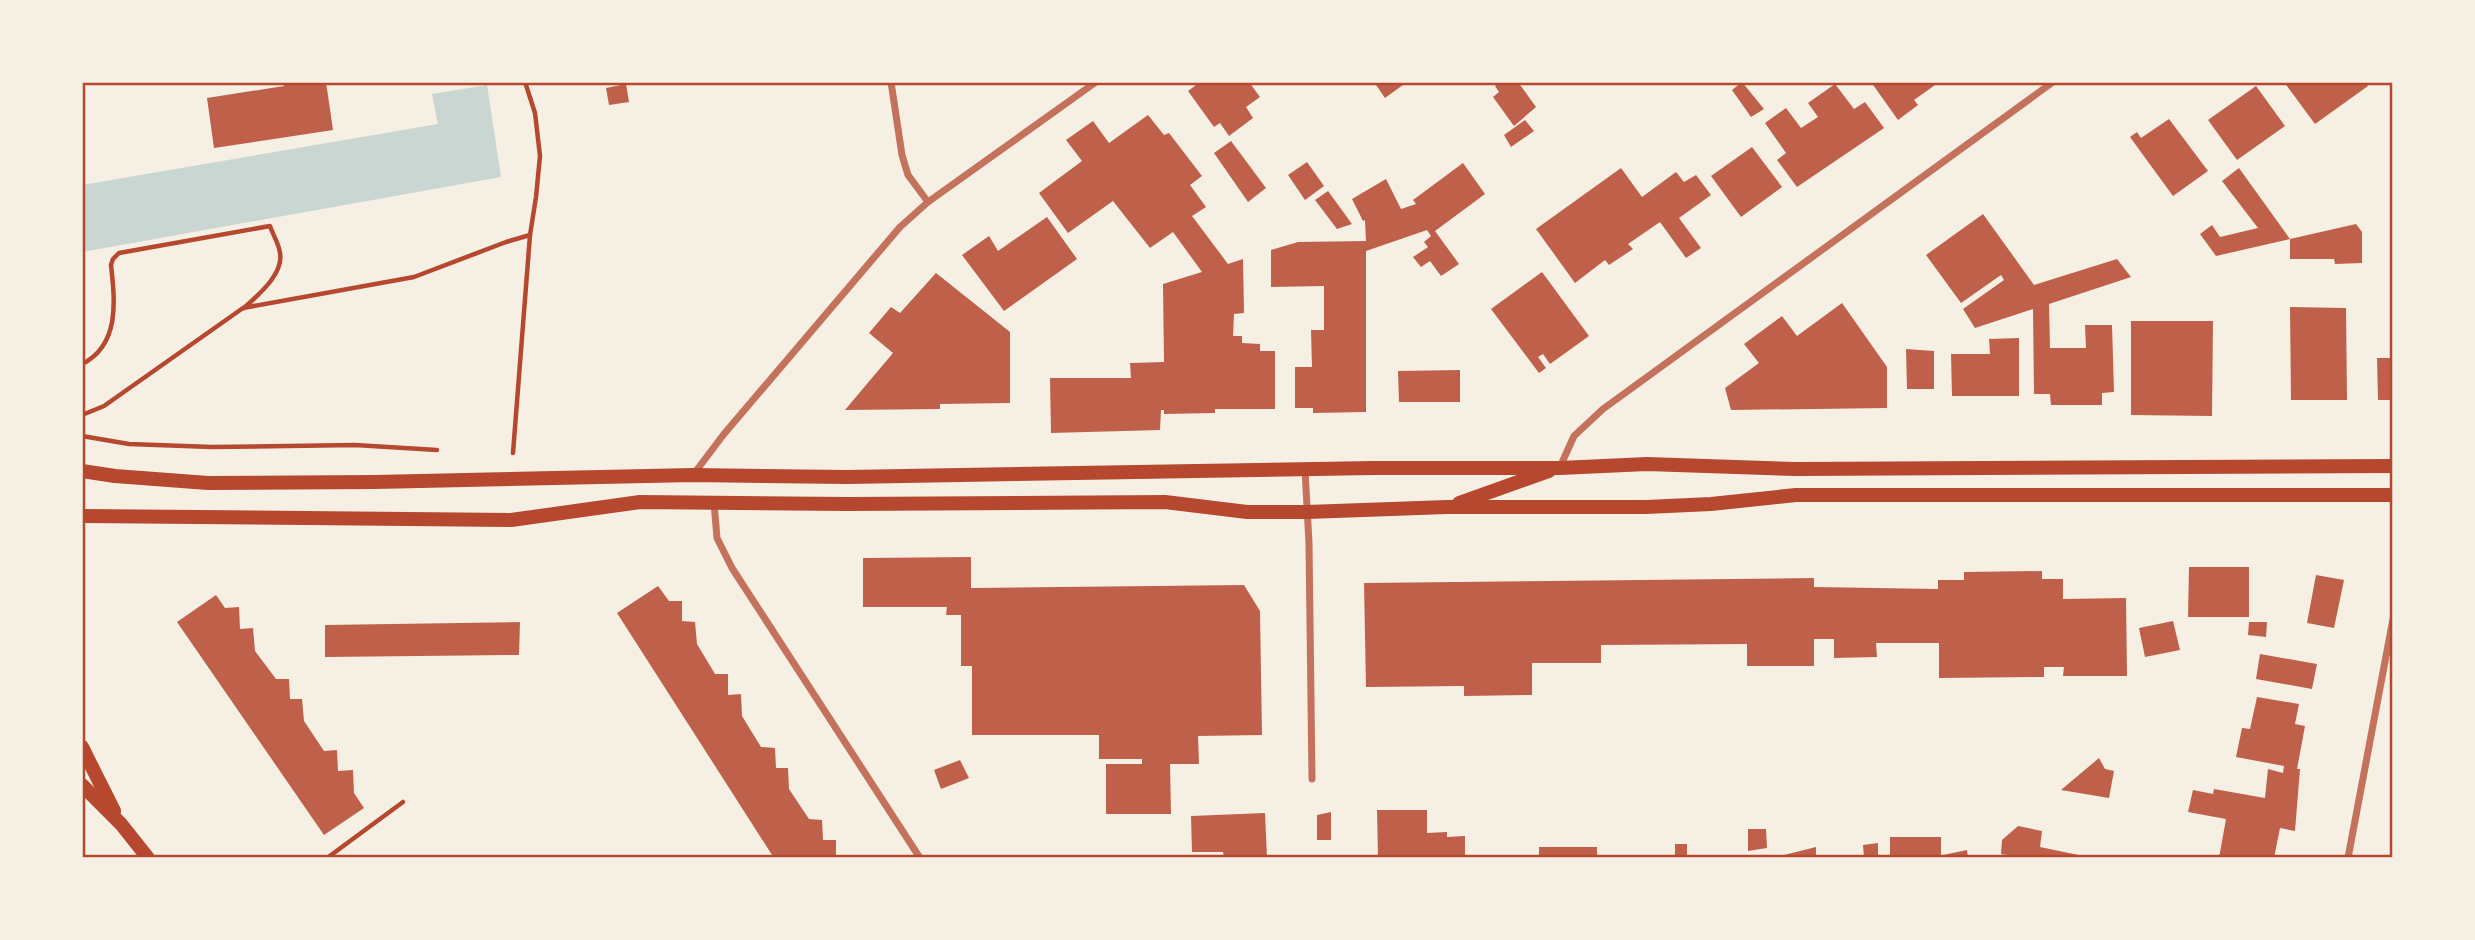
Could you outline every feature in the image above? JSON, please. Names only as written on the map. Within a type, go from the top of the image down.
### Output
[{"type":"main road","points":[[82,471],[208,483],[693,475],[847,477],[1560,468],[1647,464],[1795,469],[2393,466]]},
{"type":"main road","points":[[1447,507],[1560,468]]},
{"type":"main road","points":[[82,516],[511,520],[640,502],[1165,502],[1247,512],[1307,512],[1447,507],[1659,506],[1711,504],[1796,495],[2393,495]]},
{"type":"main road","points":[[82,747],[121,824]]},
{"type":"main road","points":[[82,785],[121,824],[148,858]]},
{"type":"street","points":[[891,82],[902,155],[908,174],[928,202]]},
{"type":"street","points":[[693,475],[724,434],[900,227],[928,202],[1096,82]]},
{"type":"street","points":[[1560,468],[1574,436],[1603,409],[2053,82]]},
{"type":"street","points":[[1305,470],[1312,779]]},
{"type":"street","points":[[714,502],[717,538],[732,568],[920,858]]},
{"type":"street","points":[[2348,858],[2393,619]]},
{"type":"path","points":[[510,479],[530,235],[540,156],[535,113],[525,82]]},
{"type":"path","points":[[82,364],[104,346],[110,330],[114,314],[111,265],[119,253],[270,226],[281,254],[280,262],[261,292],[243,308],[104,406],[82,415]]},
{"type":"path","points":[[243,308],[414,278],[530,235]]},
{"type":"path","points":[[82,301],[82,308]]},
{"type":"path","points":[[82,436],[129,444],[199,447],[355,444],[440,451]]},
{"type":"path","points":[[327,858],[403,802]]},
{"type":"shaded area","points":[[487,85],[501,177],[82,252],[82,185],[438,124],[432,94]]},
{"type":"building","points":[[283,82],[326,82],[333,130],[214,148],[207,98],[284,86]]},
{"type":"building","points":[[1200,82],[1249,82],[1260,97],[1246,107],[1253,118],[1229,136],[1220,123],[1214,127],[1188,91]]},
{"type":"building","points":[[1374,82],[1407,82],[1385,98]]},
{"type":"building","points":[[1501,82],[1518,82],[1536,107],[1514,126],[1493,97],[1499,92],[1495,86]]},
{"type":"building","points":[[1742,82],[1764,109],[1751,117],[1732,90]]},
{"type":"building","points":[[1871,82],[1933,82],[1935,85],[1914,100],[1918,105],[1898,120]]},
{"type":"building","points":[[2284,82],[2365,82],[2368,86],[2315,124]]},
{"type":"building","points":[[626,84],[629,102],[609,105],[606,88]]},
{"type":"building","points":[[1835,84],[1854,109],[1865,102],[1884,128],[1797,187],[1777,160],[1786,153],[1765,123],[1786,108],[1801,128],[1818,117],[1808,103]]},
{"type":"building","points":[[2256,86],[2285,126],[2237,160],[2208,120]]},
{"type":"building","points":[[1148,115],[1164,135],[1169,133],[1202,176],[1190,185],[1206,207],[1192,216],[1228,264],[1243,259],[1244,313],[1234,314],[1233,336],[1242,336],[1242,343],[1260,344],[1260,351],[1275,351],[1275,409],[1215,409],[1215,413],[1164,414],[1164,410],[1161,410],[1160,430],[1051,433],[1050,378],[1131,378],[1130,363],[1164,362],[1163,284],[1202,272],[1173,232],[1150,248],[1113,201],[1068,233],[1039,193],[1082,161],[1066,140],[1093,121],[1109,143]]},
{"type":"building","points":[[2169,119],[2208,171],[2173,196],[2130,137],[2137,132],[2141,138]]},
{"type":"building","points":[[1525,120],[1534,131],[1511,147],[1504,135]]},
{"type":"building","points":[[1231,141],[1266,188],[1248,202],[1214,153]]},
{"type":"building","points":[[1752,147],[1782,187],[1741,217],[1711,176]]},
{"type":"building","points":[[1307,162],[1324,186],[1305,200],[1288,175]]},
{"type":"building","points":[[1463,163],[1485,194],[1435,231],[1459,264],[1441,276],[1430,261],[1421,267],[1413,257],[1428,247],[1424,242],[1431,236],[1427,230],[1366,251],[1366,412],[1313,413],[1313,408],[1295,408],[1295,367],[1312,367],[1311,330],[1324,330],[1324,286],[1271,287],[1271,250],[1298,242],[1366,241],[1365,220],[1363,221],[1352,199],[1386,179],[1401,209],[1416,204],[1413,200]]},
{"type":"building","points":[[1621,168],[1642,197],[1676,172],[1684,182],[1696,175],[1711,195],[1679,218],[1701,248],[1686,258],[1660,222],[1628,244],[1633,249],[1609,265],[1605,260],[1575,283],[1536,229]]},
{"type":"building","points":[[2239,168],[2290,239],[2216,256],[2200,234],[2212,225],[2220,237],[2258,228],[2222,181]]},
{"type":"building","points":[[1328,191],[1352,224],[1337,229],[1315,200]]},
{"type":"building","points":[[1983,214],[2034,285],[2117,259],[2131,277],[2049,304],[2050,348],[2086,348],[2085,325],[2112,325],[2114,392],[2102,393],[2102,405],[2051,405],[2050,394],[2034,394],[2033,309],[1975,328],[1963,309],[2004,280],[2001,275],[1961,303],[1926,255]]},
{"type":"building","points":[[1047,217],[1077,259],[1004,311],[962,255],[989,236],[998,251]]},
{"type":"building","points":[[2356,224],[2362,232],[2362,263],[2335,264],[2334,259],[2290,259],[2290,239]]},
{"type":"building","points":[[1542,272],[1589,336],[1550,364],[1543,354],[1538,357],[1546,368],[1539,373],[1491,309]]},
{"type":"building","points":[[936,273],[1010,332],[1010,403],[940,404],[940,409],[845,410],[893,353],[869,333],[891,307],[900,313]]},
{"type":"building","points":[[1842,303],[1887,367],[1887,408],[1731,410],[1725,388],[1759,363],[1744,344],[1782,316],[1797,336]]},
{"type":"building","points":[[2290,307],[2346,308],[2347,400],[2291,400]]},
{"type":"building","points":[[2131,321],[2213,321],[2212,416],[2131,415]]},
{"type":"building","points":[[2019,338],[2019,396],[1952,396],[1951,354],[1990,354],[1989,339]]},
{"type":"building","points":[[1906,349],[1934,351],[1934,389],[1907,389]]},
{"type":"building","points":[[2377,358],[2393,358],[2393,400],[2378,400]]},
{"type":"building","points":[[1460,370],[1460,402],[1399,402],[1398,371]]},
{"type":"building","points":[[971,557],[971,588],[1244,585],[1260,611],[1262,735],[1198,736],[1199,764],[1170,764],[1171,814],[1106,814],[1106,764],[1142,764],[1142,759],[1099,759],[1099,735],[972,735],[972,666],[961,666],[961,615],[946,615],[947,607],[863,607],[863,558]]},
{"type":"building","points":[[2189,567],[2249,567],[2249,617],[2188,617]]},
{"type":"building","points":[[2042,571],[2042,579],[2063,579],[2063,599],[2126,598],[2127,676],[2063,676],[2064,667],[2044,667],[2044,677],[1939,678],[1939,643],[1876,643],[1877,657],[1834,658],[1834,639],[1814,639],[1814,666],[1747,666],[1747,644],[1601,645],[1601,663],[1532,663],[1532,695],[1464,696],[1464,686],[1366,687],[1364,583],[1814,578],[1814,587],[1938,589],[1938,580],[1964,580],[1964,572]]},
{"type":"building","points":[[2316,575],[2344,580],[2334,628],[2307,623]]},
{"type":"building","points":[[658,586],[669,601],[682,601],[682,621],[695,622],[697,644],[715,674],[728,674],[728,695],[741,694],[742,716],[761,747],[775,748],[776,768],[788,768],[789,789],[809,819],[822,820],[823,840],[836,840],[836,858],[774,858],[617,613]]},
{"type":"building","points":[[216,595],[225,608],[239,607],[240,629],[253,628],[255,651],[276,679],[289,679],[290,699],[302,699],[304,721],[324,751],[337,750],[338,771],[353,770],[354,793],[364,808],[324,835],[177,622]]},
{"type":"building","points":[[2173,621],[2180,650],[2145,657],[2139,628]]},
{"type":"building","points":[[520,622],[519,655],[325,657],[325,625]]},
{"type":"building","points":[[2249,622],[2267,622],[2266,637],[2248,635]]},
{"type":"building","points":[[2260,654],[2317,664],[2312,689],[2256,679]]},
{"type":"building","points":[[2257,697],[2299,704],[2295,724],[2305,726],[2297,769],[2300,769],[2295,831],[2280,828],[2274,858],[2219,858],[2226,819],[2188,812],[2193,790],[2213,794],[2214,789],[2265,798],[2268,769],[2283,773],[2284,766],[2236,757],[2242,728],[2250,729]]},
{"type":"building","points":[[2099,758],[2105,769],[2114,771],[2109,798],[2061,790]]},
{"type":"building","points":[[960,760],[969,778],[941,789],[934,770]]},
{"type":"building","points":[[1377,810],[1427,810],[1427,833],[1447,832],[1447,837],[1465,836],[1465,858],[1378,858]]},
{"type":"building","points":[[1331,812],[1331,840],[1317,840],[1317,815]]},
{"type":"building","points":[[1265,813],[1267,858],[1224,858],[1223,852],[1192,852],[1191,816]]},
{"type":"building","points":[[2018,826],[2042,831],[2040,847],[2093,858],[2025,858],[2001,854],[2002,840]]},
{"type":"building","points":[[1748,829],[1766,829],[1767,848],[1748,851]]},
{"type":"building","points":[[1890,837],[1941,837],[1941,856],[1890,858]]},
{"type":"building","points":[[1878,843],[1878,858],[1864,858],[1863,845]]},
{"type":"building","points":[[1675,844],[1687,844],[1687,858],[1675,858]]},
{"type":"building","points":[[1539,847],[1597,847],[1597,858],[1539,858]]},
{"type":"building","points":[[1816,847],[1816,858],[1776,857]]},
{"type":"building","points":[[1967,850],[1968,858],[1943,858],[1943,855]]}]
